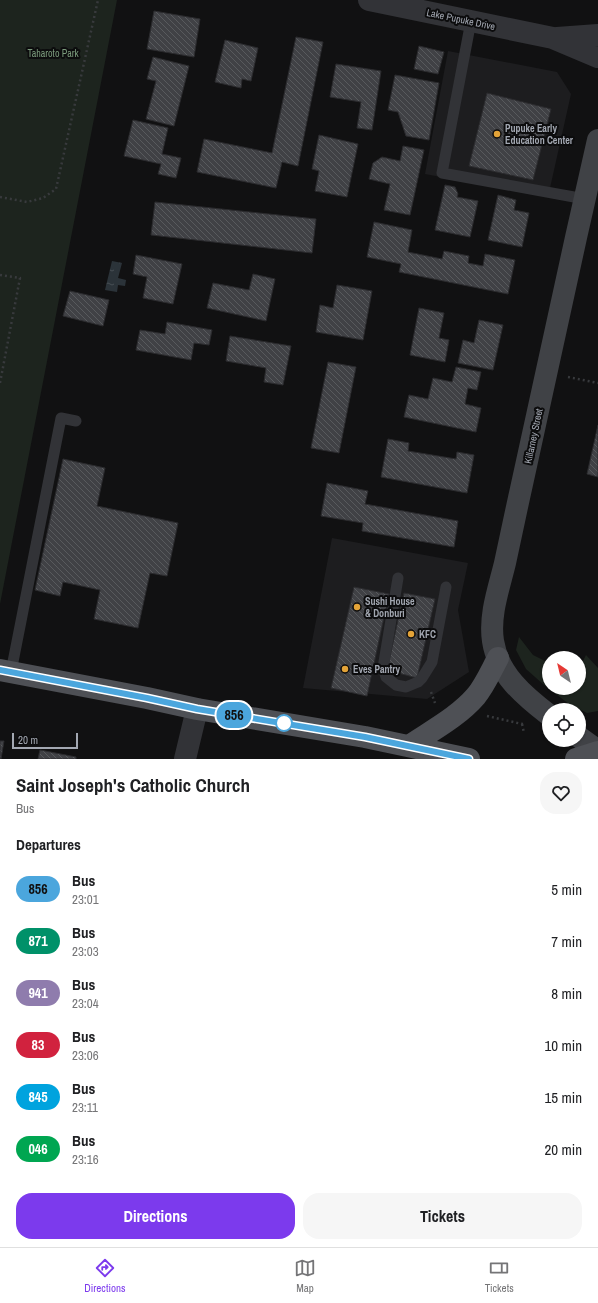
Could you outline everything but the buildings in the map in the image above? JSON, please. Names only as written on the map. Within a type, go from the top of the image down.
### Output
[{"type":"main road","name":"Killarney Street","points":[[542,709],[514,684],[506,674],[498,658],[493,640],[494,610],[598,140]]},
{"type":"main road","points":[[409,746],[470,702],[481,687],[498,658]]},
{"type":"main road","points":[[5,671],[197,709],[293,724],[469,759]]},
{"type":"main road","points":[[586,742],[598,751]]},
{"type":"main road","points":[[576,759],[598,751]]},
{"type":"street","name":"Lake Pupuke Drive","points":[[369,0],[553,38],[598,57]]},
{"type":"street","name":"Lake Pupuke Drive","points":[[553,38],[598,35]]},
{"type":"street","points":[[185,759],[197,709]]},
{"type":"lane","points":[[471,21],[442,173],[585,199]]},
{"type":"lane","points":[[5,671],[61,418],[76,421]]},
{"type":"lane","points":[[398,578],[383,668],[386,677],[396,685],[406,687],[418,682],[432,662],[446,587]]},
{"type":"path","points":[[0,197],[27,202],[42,198],[56,189],[98,0]]},
{"type":"path","points":[[0,275],[20,278],[0,383]]},
{"type":"path","points":[[568,377],[598,383]]},
{"type":"path","points":[[432,693],[435,705]]},
{"type":"path","points":[[486,715],[522,724],[527,721]]},
{"type":"path","points":[[522,724],[524,733]]},
{"type":"shaded area","name":"Pupuke Early Education Center","points":[[448,51],[557,72],[571,94],[548,197],[425,174]]},
{"type":"shaded area","points":[[332,538],[468,563],[458,610],[469,672],[427,699],[303,688]]},
{"type":"green space","name":"Taharoto Park","points":[[0,0],[117,0],[0,604]]},
{"type":"green space","points":[[519,637],[533,655],[542,660],[542,683],[526,669],[516,650]]},
{"type":"green space","points":[[586,655],[598,668],[598,711],[587,713],[586,703],[568,703],[557,695],[586,695]]},
{"type":"water","points":[[112,261],[122,263],[118,278],[126,280],[125,286],[118,285],[117,292],[105,290]]},
{"type":"bus line","name":"856","points":[[0,670],[197,709],[365,737],[469,759]]},
{"type":"place","name":"Pupuke Early Education Center","points":[[497,134]]},
{"type":"place","name":"Sushi House & Donburi","points":[[357,607]]},
{"type":"place","name":"KFC","points":[[411,634]]},
{"type":"place","name":"Eves Pantry","points":[[345,669]]}]
